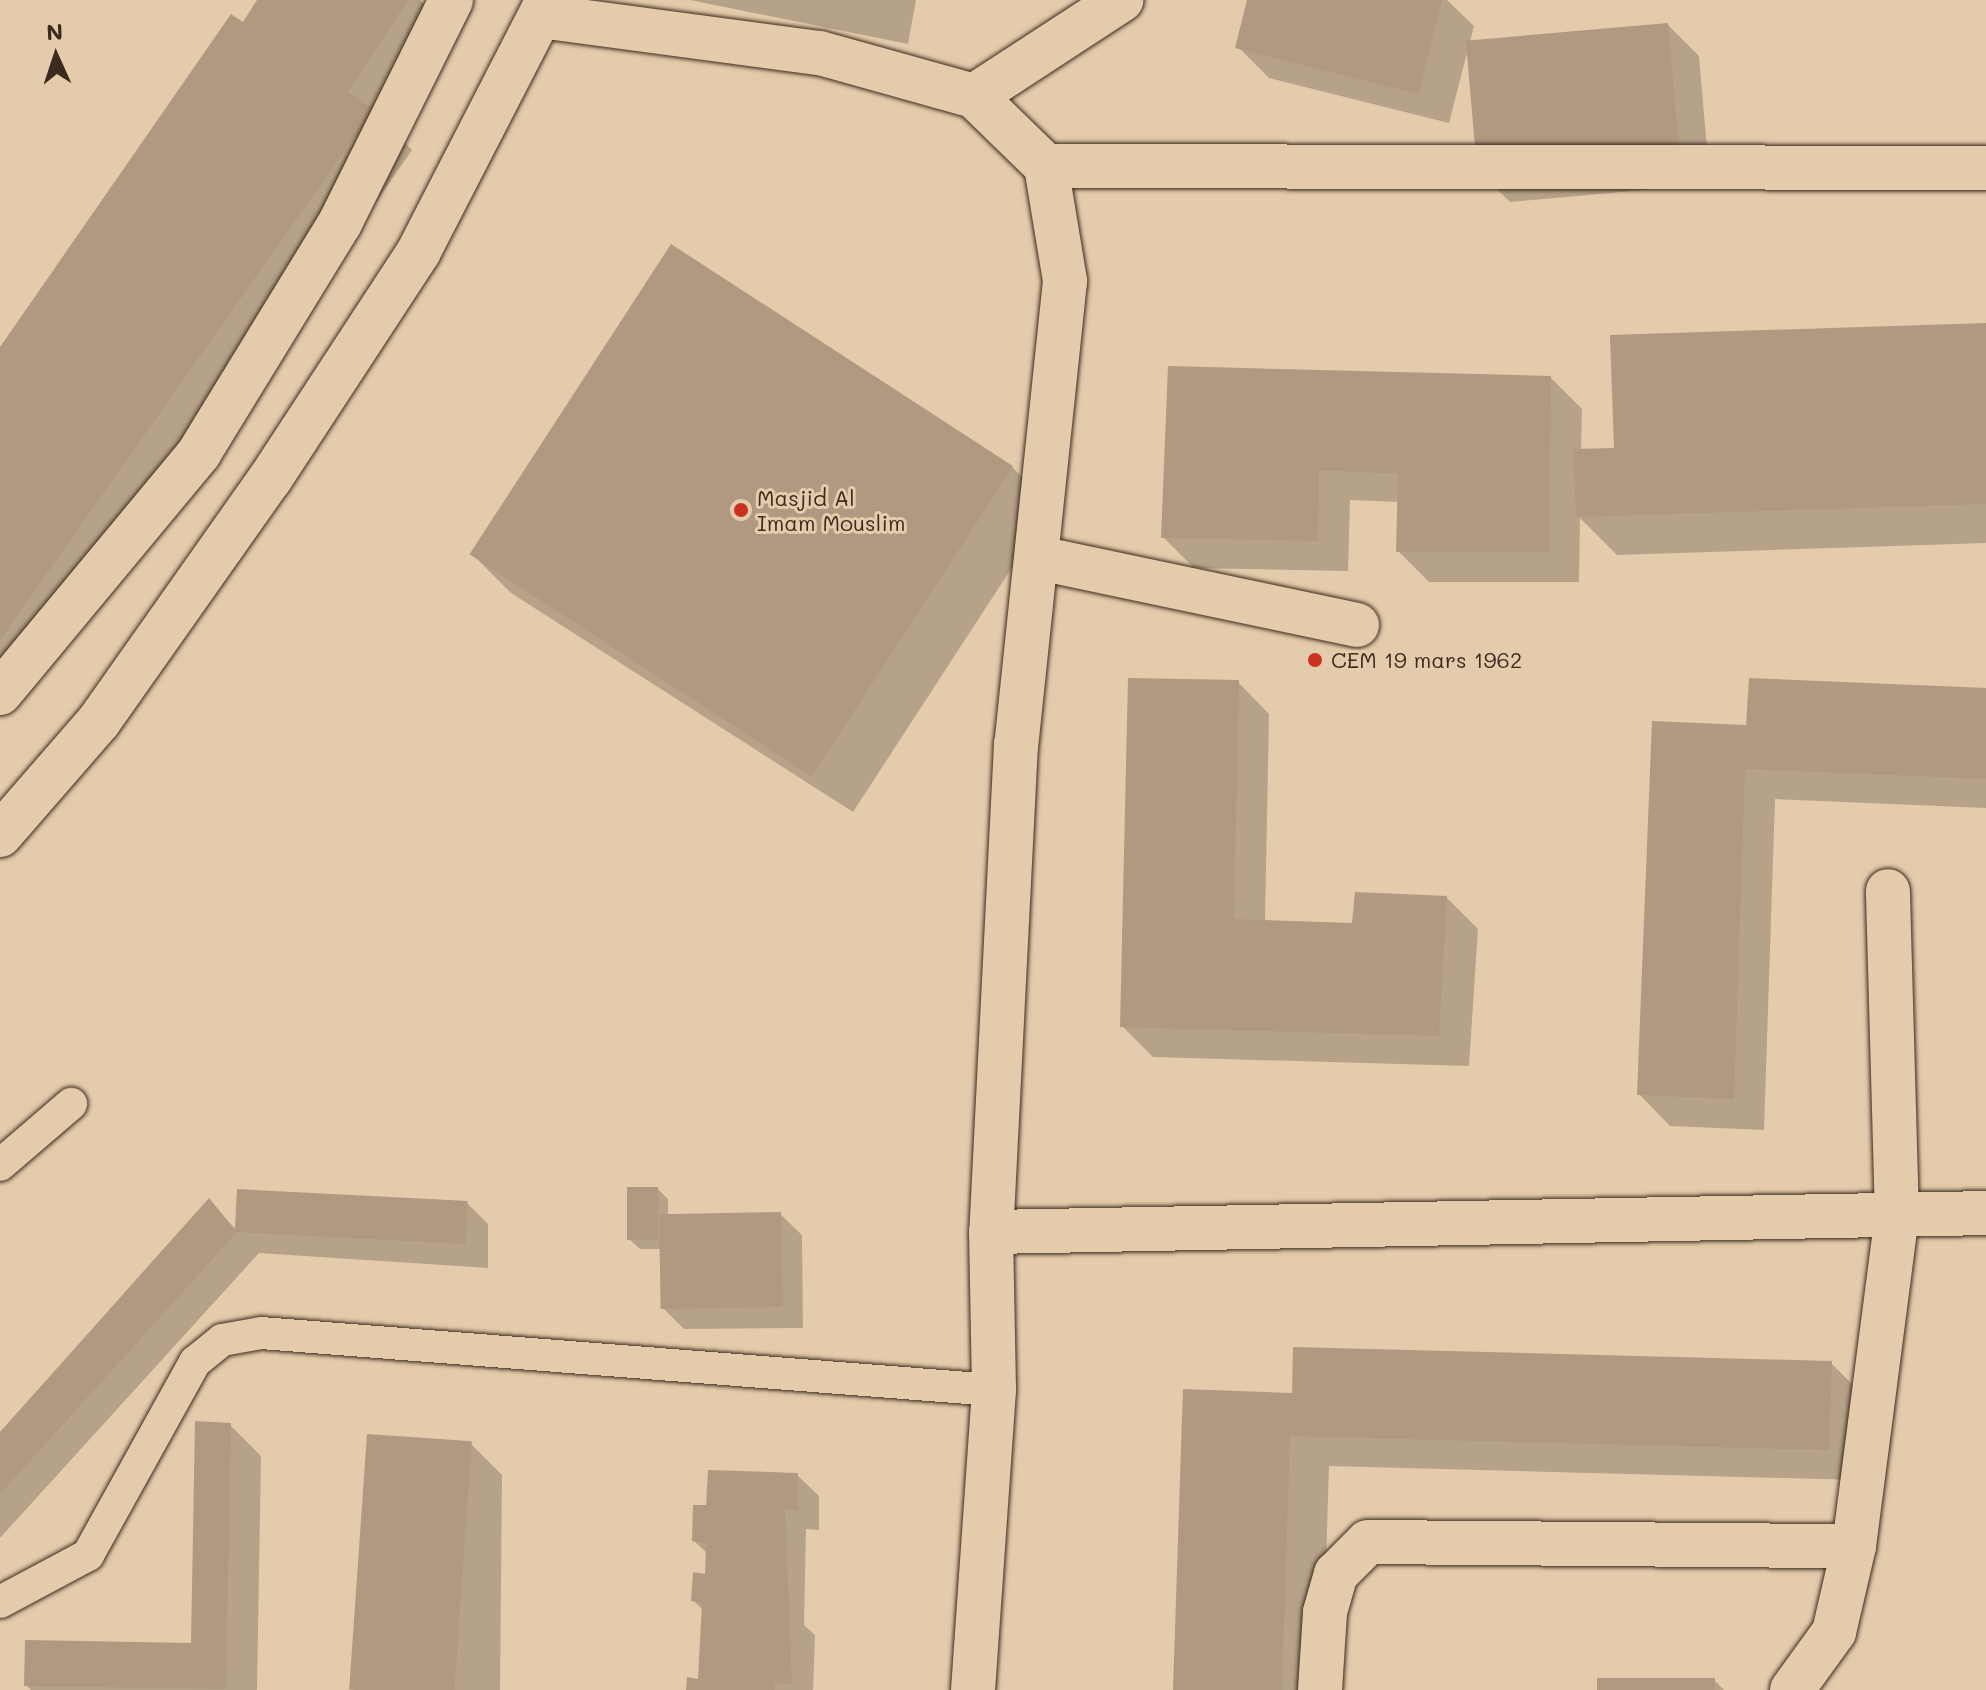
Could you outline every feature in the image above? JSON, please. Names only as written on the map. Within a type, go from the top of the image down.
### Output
[{"type":"street","points":[[0,693],[199,453],[340,223],[451,0]]},
{"type":"street","points":[[974,96],[1121,0]]},
{"type":"street","points":[[0,835],[99,721],[270,479],[419,251],[545,8],[820,53],[974,96],[1046,166],[1065,281],[1039,558],[1016,744],[991,1232],[994,1390],[973,1690]]},
{"type":"street","points":[[1046,166],[1986,168]]},
{"type":"street","points":[[1039,558],[1357,625]]},
{"type":"street","points":[[1792,1690],[1834,1632],[1854,1546],[1897,1217],[1888,891]]},
{"type":"street","points":[[991,1232],[1986,1213]]},
{"type":"street","points":[[1320,1690],[1325,1612],[1336,1574],[1368,1542],[1854,1546]]},
{"type":"lane","points":[[0,1165],[71,1104]]},
{"type":"lane","points":[[0,1602],[88,1555],[195,1362],[222,1340],[261,1333],[994,1390]]},
{"type":"building","points":[[257,0],[408,0],[348,92],[374,109],[0,640],[0,347],[231,14],[243,22]]},
{"type":"building","points":[[1247,0],[1442,0],[1419,94],[1235,48]]},
{"type":"building","points":[[1668,23],[1680,154],[1477,172],[1466,41]]},
{"type":"building","name":"Masjid Al Imam Mouslim","points":[[671,244],[1013,466],[812,777],[469,554]]},
{"type":"building","points":[[1986,323],[1986,504],[1576,517],[1573,449],[1614,448],[1610,335]]},
{"type":"building","points":[[1168,366],[1551,376],[1549,552],[1396,552],[1398,474],[1319,470],[1318,541],[1161,538]]},
{"type":"building","points":[[1128,678],[1239,680],[1234,919],[1352,923],[1355,892],[1447,896],[1439,1036],[1120,1027]]},
{"type":"building","points":[[1749,678],[1986,688],[1986,779],[1745,769],[1734,1099],[1637,1095],[1652,721],[1746,725]]},
{"type":"building","points":[[627,1187],[658,1187],[658,1240],[627,1240]]},
{"type":"building","points":[[237,1189],[468,1201],[465,1244],[235,1232]]},
{"type":"building","points":[[209,1198],[237,1232],[0,1494],[0,1432]]},
{"type":"building","points":[[781,1212],[783,1307],[661,1309],[659,1214]]},
{"type":"building","points":[[1293,1347],[1832,1361],[1829,1450],[1290,1436],[1282,1690],[1173,1690],[1183,1389],[1292,1393]]},
{"type":"building","points":[[195,1421],[231,1423],[226,1689],[24,1686],[25,1640],[191,1643]]},
{"type":"building","points":[[367,1434],[472,1441],[454,1690],[349,1689]]},
{"type":"building","points":[[708,1470],[798,1473],[798,1510],[785,1509],[792,1684],[775,1683],[775,1690],[686,1690],[687,1677],[698,1679],[702,1603],[691,1601],[693,1572],[705,1574],[706,1544],[692,1541],[693,1505],[706,1505]]},
{"type":"building","points":[[1597,1678],[1715,1678],[1715,1690],[1597,1690]]},
{"type":"place","name":"Masjid Al Imam Mouslim","points":[[741,510]]},
{"type":"place","name":"CEM 19 mars 1962","points":[[1315,660]]}]
